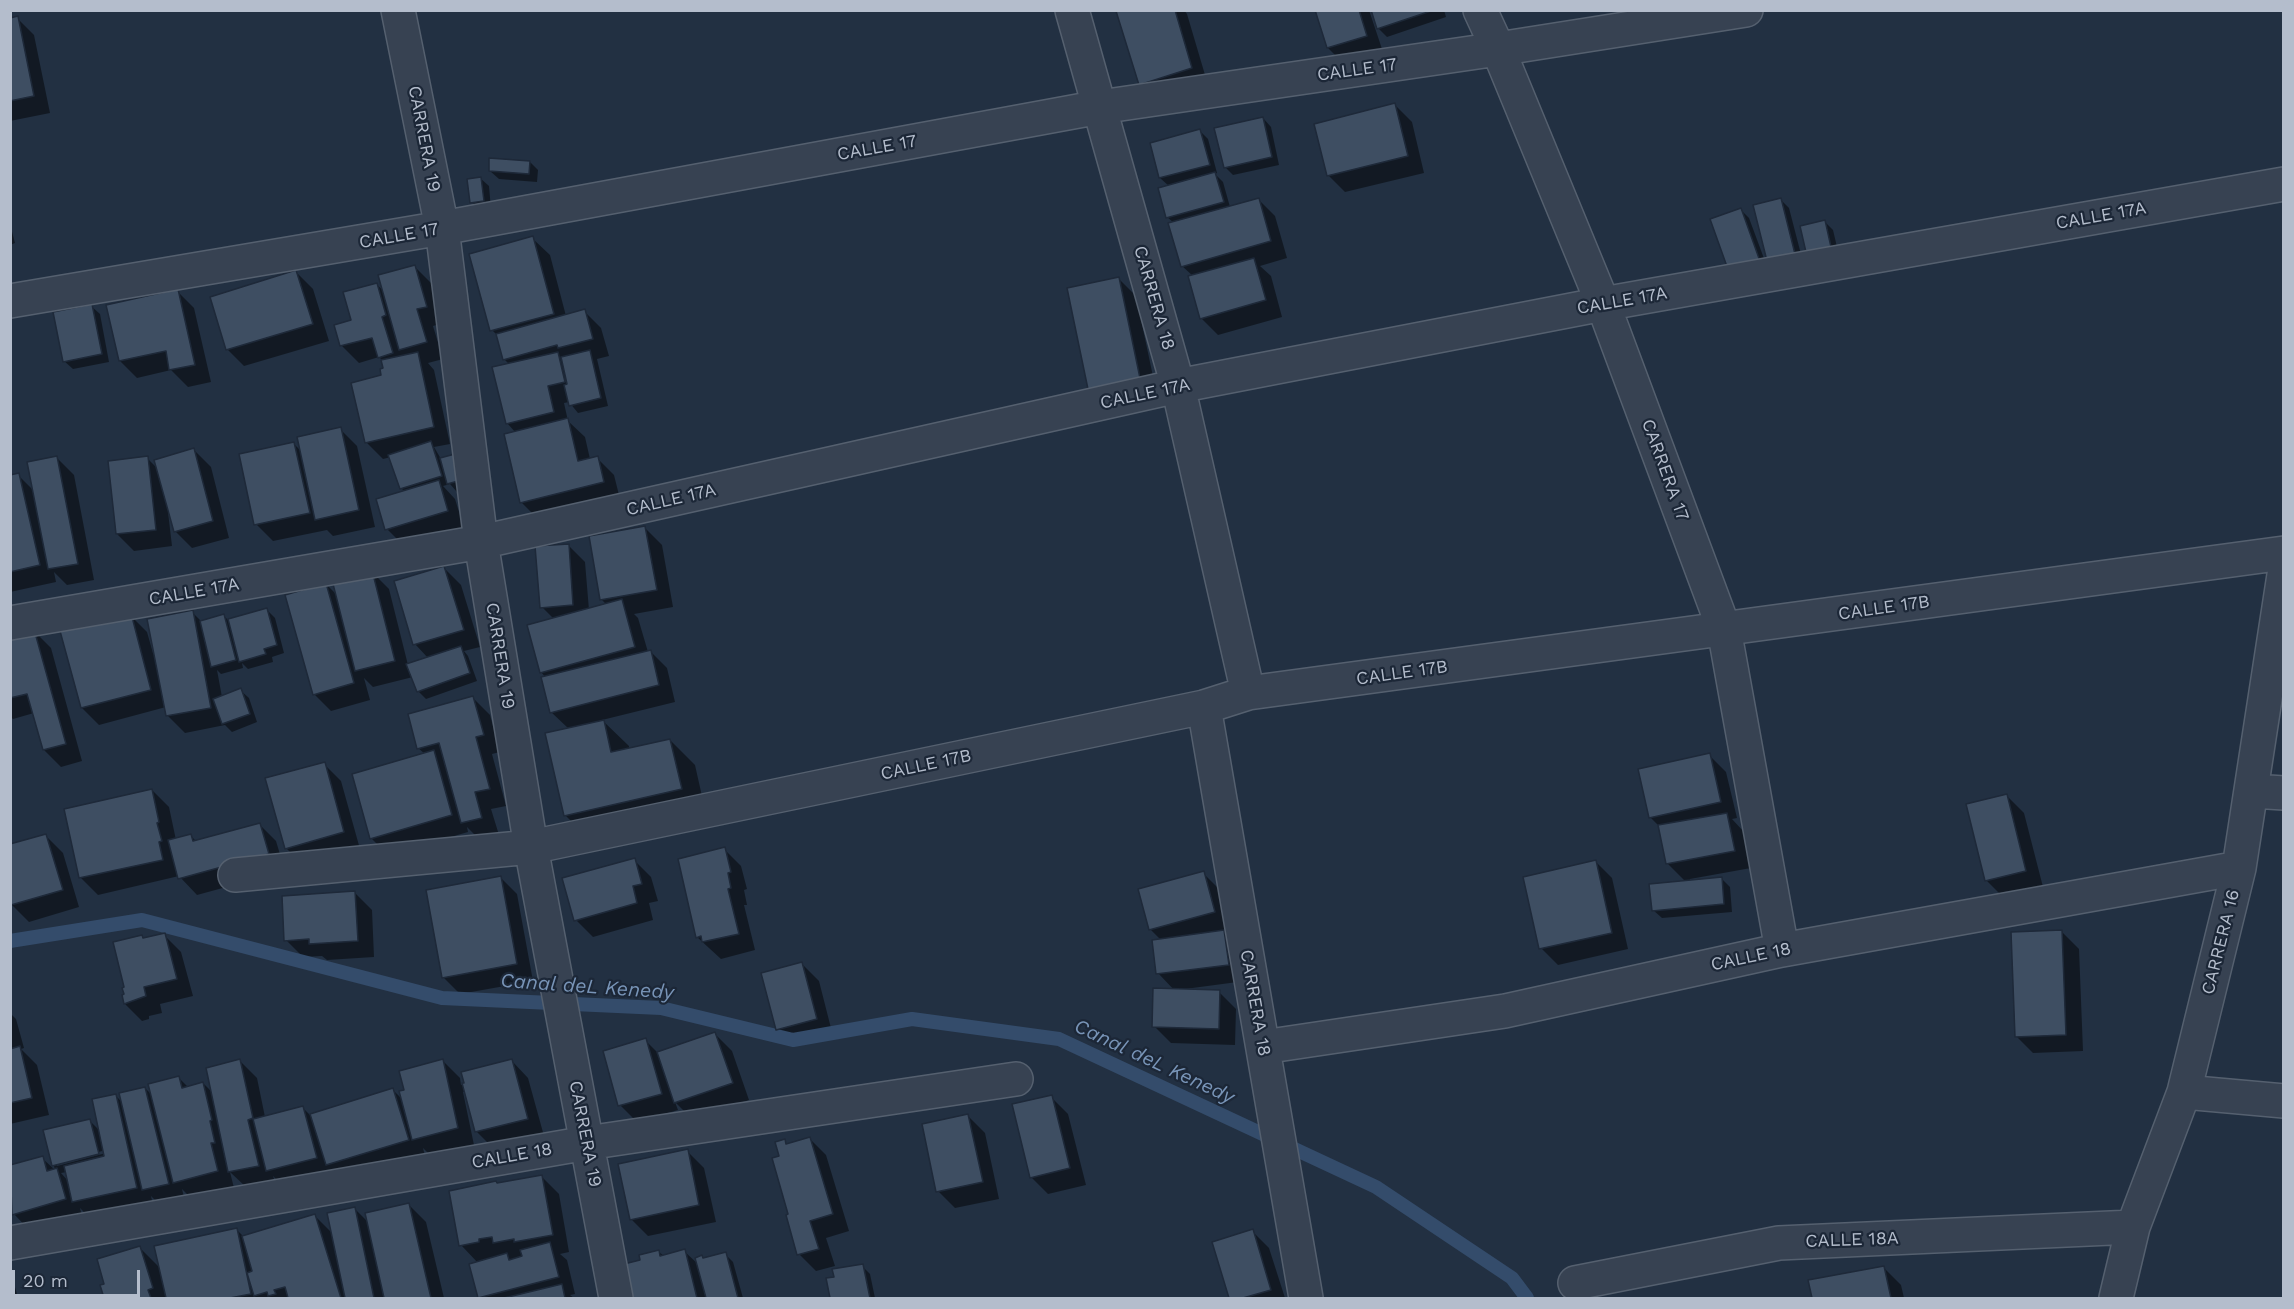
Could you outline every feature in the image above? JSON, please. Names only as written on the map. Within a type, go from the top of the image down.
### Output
[{"type":"street","name":"CARRERA 19","points":[[398,10],[442,228],[481,542],[531,846],[616,1299]]},
{"type":"street","name":"CARRERA 18","points":[[1072,10],[1178,386],[1248,693]]},
{"type":"street","name":"CARRERA 17","points":[[1480,10],[1603,304],[1724,629],[1782,950]]},
{"type":"street","name":"CALLE 17","points":[[10,301],[442,228],[1100,108],[1498,50],[1746,10]]},
{"type":"street","name":"CALLE 17A","points":[[10,623],[481,542],[1178,386],[1603,304],[2283,184]]},
{"type":"street","name":"CALLE 17B","points":[[235,875],[531,846],[1204,707],[1248,693],[2283,553]]},
{"type":"street","name":"CARRERA 16","points":[[2116,1299],[2133,1227],[2184,1092],[2240,868],[2268,792],[2283,575]]},
{"type":"street","name":"CARRERA 18","points":[[1204,707],[1306,1299]]},
{"type":"street","name":"CALLE 18","points":[[1263,1047],[1505,1011],[1782,950],[2240,868]]},
{"type":"street","name":"CALLE 18","points":[[10,1243],[587,1143],[1016,1079]]},
{"type":"street","points":[[2184,1092],[2283,1101]]},
{"type":"street","name":"CALLE 18A","points":[[1575,1283],[1779,1243],[2133,1227]]},
{"type":"building","points":[[1175,10],[1192,68],[1139,85],[1116,11]]},
{"type":"building","points":[[1315,10],[1359,10],[1367,36],[1327,48]]},
{"type":"building","points":[[1371,10],[1434,10],[1377,29]]},
{"type":"building","points":[[18,16],[34,96],[10,101],[10,18]]},
{"type":"building","points":[[1395,103],[1408,156],[1327,176],[1314,124]]},
{"type":"building","points":[[1263,117],[1272,157],[1224,168],[1214,128]]},
{"type":"building","points":[[1200,129],[1210,165],[1159,178],[1150,143]]},
{"type":"building","points":[[489,158],[530,161],[529,174],[489,171]]},
{"type":"building","points":[[1215,172],[1224,202],[1166,218],[1158,188]]},
{"type":"building","points":[[481,177],[484,201],[470,203],[467,179]]},
{"type":"building","points":[[1259,198],[1271,241],[1181,267],[1168,223]]},
{"type":"building","points":[[1781,198],[1795,254],[1767,261],[1753,205]]},
{"type":"building","points":[[1741,208],[1761,264],[1730,275],[1710,219]]},
{"type":"building","points":[[1825,220],[1833,256],[1808,261],[1800,226]]},
{"type":"building","points":[[533,236],[554,314],[490,331],[469,254]]},
{"type":"building","points":[[1254,258],[1266,300],[1200,319],[1188,276]]},
{"type":"building","points":[[415,265],[427,307],[417,309],[427,342],[399,350],[378,275]]},
{"type":"building","points":[[296,270],[313,324],[226,350],[210,297]]},
{"type":"building","points":[[1119,277],[1141,383],[1089,394],[1067,288]]},
{"type":"building","points":[[377,283],[386,315],[382,317],[393,353],[378,358],[372,338],[340,346],[334,325],[351,320],[343,292]]},
{"type":"building","points":[[178,289],[195,365],[169,370],[166,351],[119,361],[106,305]]},
{"type":"building","points":[[92,304],[102,354],[63,362],[53,312]]},
{"type":"building","points":[[585,309],[593,339],[558,348],[557,345],[503,360],[496,334]]},
{"type":"building","points":[[590,350],[601,398],[569,406],[561,357]]},
{"type":"building","points":[[418,352],[434,427],[365,443],[351,383],[381,375],[380,369],[383,368],[381,360]]},
{"type":"building","points":[[558,352],[565,382],[548,386],[554,412],[506,424],[492,367]]},
{"type":"building","points":[[568,418],[578,461],[598,456],[604,482],[520,503],[504,434]]},
{"type":"building","points":[[341,427],[359,510],[315,520],[297,437]]},
{"type":"building","points":[[431,441],[442,476],[400,489],[388,455]]},
{"type":"building","points":[[294,442],[310,513],[254,525],[239,454]]},
{"type":"building","points":[[194,448],[213,521],[174,532],[154,460]]},
{"type":"building","points":[[455,454],[462,480],[447,484],[440,458]]},
{"type":"building","points":[[57,456],[78,564],[48,569],[27,462]]},
{"type":"building","points":[[148,456],[156,530],[116,534],[108,461]]},
{"type":"building","points":[[19,473],[40,565],[10,572],[10,475]]},
{"type":"building","points":[[439,480],[448,511],[385,530],[376,499]]},
{"type":"building","points":[[645,526],[657,590],[600,600],[589,536]]},
{"type":"building","points":[[569,544],[573,605],[540,608],[535,546]]},
{"type":"building","points":[[444,566],[464,630],[413,645],[394,581]]},
{"type":"building","points":[[372,570],[395,661],[355,671],[332,580]]},
{"type":"building","points":[[326,583],[354,683],[313,695],[285,595]]},
{"type":"building","points":[[622,599],[635,647],[540,673],[527,625]]},
{"type":"building","points":[[267,608],[277,645],[264,649],[266,654],[239,662],[228,619]]},
{"type":"building","points":[[193,610],[211,708],[166,716],[147,619]]},
{"type":"building","points":[[131,613],[151,690],[81,708],[60,631]]},
{"type":"building","points":[[224,614],[236,660],[211,667],[200,621]]},
{"type":"building","points":[[34,629],[66,744],[43,750],[27,694],[10,698],[10,636]]},
{"type":"building","points":[[461,646],[470,673],[417,692],[406,664]]},
{"type":"building","points":[[651,650],[659,685],[550,713],[541,677]]},
{"type":"building","points":[[241,688],[250,714],[222,724],[213,699]]},
{"type":"building","points":[[473,696],[484,735],[476,737],[490,789],[475,792],[482,818],[461,823],[439,743],[417,749],[408,714]]},
{"type":"building","points":[[604,720],[611,752],[670,739],[682,789],[564,816],[545,733]]},
{"type":"building","points":[[434,750],[452,815],[370,839],[352,774]]},
{"type":"building","points":[[1710,753],[1721,802],[1649,818],[1638,769]]},
{"type":"building","points":[[325,762],[344,832],[285,849],[265,778]]},
{"type":"building","points":[[152,789],[162,841],[159,842],[163,860],[79,878],[64,809]]},
{"type":"building","points":[[2007,794],[2026,871],[1985,881],[1966,804]]},
{"type":"building","points":[[1727,813],[1735,851],[1666,864],[1658,825]]},
{"type":"building","points":[[260,823],[269,854],[178,879],[168,840],[191,834],[193,841]]},
{"type":"building","points":[[46,834],[63,890],[11,905],[10,844]]},
{"type":"building","points":[[725,847],[731,872],[728,873],[731,888],[728,889],[739,934],[702,942],[701,936],[696,938],[678,859]]},
{"type":"building","points":[[635,858],[642,884],[633,886],[637,903],[574,921],[562,878]]},
{"type":"building","points":[[1596,860],[1612,933],[1539,949],[1523,877]]},
{"type":"building","points":[[1204,871],[1215,912],[1149,930],[1138,889]]},
{"type":"building","points":[[501,876],[517,964],[442,978],[426,890]]},
{"type":"building","points":[[1722,877],[1724,904],[1652,911],[1649,884]]},
{"type":"building","points":[[355,891],[358,941],[309,944],[309,939],[284,941],[282,896]]},
{"type":"building","points":[[1224,930],[1229,965],[1156,974],[1152,940]]},
{"type":"building","points":[[2062,930],[2066,1035],[2015,1037],[2011,932]]},
{"type":"building","points":[[165,933],[177,979],[144,987],[146,996],[124,1004],[122,988],[124,987],[113,942],[142,935],[143,938]]},
{"type":"building","points":[[802,962],[817,1019],[776,1030],[761,973]]},
{"type":"building","points":[[1153,988],[1220,990],[1219,1029],[1152,1027]]},
{"type":"building","points":[[715,1032],[733,1083],[674,1103],[657,1052]]},
{"type":"building","points":[[646,1038],[662,1094],[618,1106],[603,1051]]},
{"type":"building","points":[[20,1046],[32,1098],[10,1103],[10,1049]]},
{"type":"building","points":[[240,1059],[253,1118],[248,1120],[259,1166],[228,1172],[206,1068]]},
{"type":"building","points":[[443,1059],[458,1128],[412,1140],[399,1091],[404,1090],[399,1071]]},
{"type":"building","points":[[512,1059],[528,1119],[475,1132],[461,1072]]},
{"type":"building","points":[[179,1076],[182,1088],[203,1082],[212,1120],[210,1121],[215,1143],[211,1143],[218,1171],[173,1183],[148,1084]]},
{"type":"building","points":[[145,1087],[169,1184],[142,1190],[119,1093]]},
{"type":"building","points":[[393,1088],[409,1140],[326,1165],[310,1114]]},
{"type":"building","points":[[116,1094],[137,1188],[72,1202],[64,1166],[104,1156],[92,1099]]},
{"type":"building","points":[[1052,1095],[1070,1168],[1030,1178],[1012,1104]]},
{"type":"building","points":[[303,1106],[317,1158],[266,1171],[253,1119]]},
{"type":"building","points":[[968,1114],[983,1182],[936,1192],[922,1124]]},
{"type":"building","points":[[90,1119],[99,1154],[52,1166],[43,1130]]},
{"type":"building","points":[[810,1137],[833,1214],[810,1221],[819,1249],[797,1255],[772,1158],[779,1156],[775,1142],[785,1139],[786,1144]]},
{"type":"building","points":[[688,1149],[699,1205],[630,1220],[618,1164]]},
{"type":"building","points":[[43,1156],[47,1171],[57,1168],[66,1199],[12,1215],[10,1165]]},
{"type":"building","points":[[542,1175],[553,1235],[493,1243],[492,1237],[459,1246],[449,1191],[496,1181],[497,1183]]},
{"type":"building","points":[[409,1203],[431,1298],[384,1298],[365,1213]]},
{"type":"building","points":[[355,1207],[374,1298],[345,1298],[327,1213]]},
{"type":"building","points":[[315,1214],[341,1298],[288,1298],[285,1287],[274,1290],[276,1294],[268,1296],[267,1292],[254,1296],[247,1273],[252,1271],[242,1236]]},
{"type":"building","points":[[237,1228],[251,1294],[230,1298],[166,1298],[154,1246]]},
{"type":"building","points":[[1253,1229],[1271,1290],[1243,1298],[1229,1298],[1212,1242]]},
{"type":"building","points":[[550,1242],[559,1277],[478,1298],[469,1264],[507,1253],[509,1260],[522,1256],[520,1250]]},
{"type":"building","points":[[140,1246],[153,1288],[148,1290],[151,1298],[104,1298],[100,1285],[104,1284],[97,1259]]},
{"type":"building","points":[[685,1249],[697,1298],[633,1298],[624,1264],[640,1260],[639,1255],[659,1250],[660,1256]]},
{"type":"building","points":[[726,1252],[738,1298],[706,1298],[695,1258]]},
{"type":"building","points":[[863,1264],[870,1298],[830,1298],[826,1278],[834,1277],[832,1269]]},
{"type":"building","points":[[1884,1266],[1891,1298],[1812,1298],[1808,1280]]},
{"type":"building","points":[[562,1284],[565,1298],[504,1298]]},
{"type":"waterway","name":"Canal deL Kenedy","points":[[10,941],[142,920],[442,998],[661,1008],[793,1040],[912,1019],[1059,1039],[1376,1187],[1512,1278],[1527,1298]]}]
